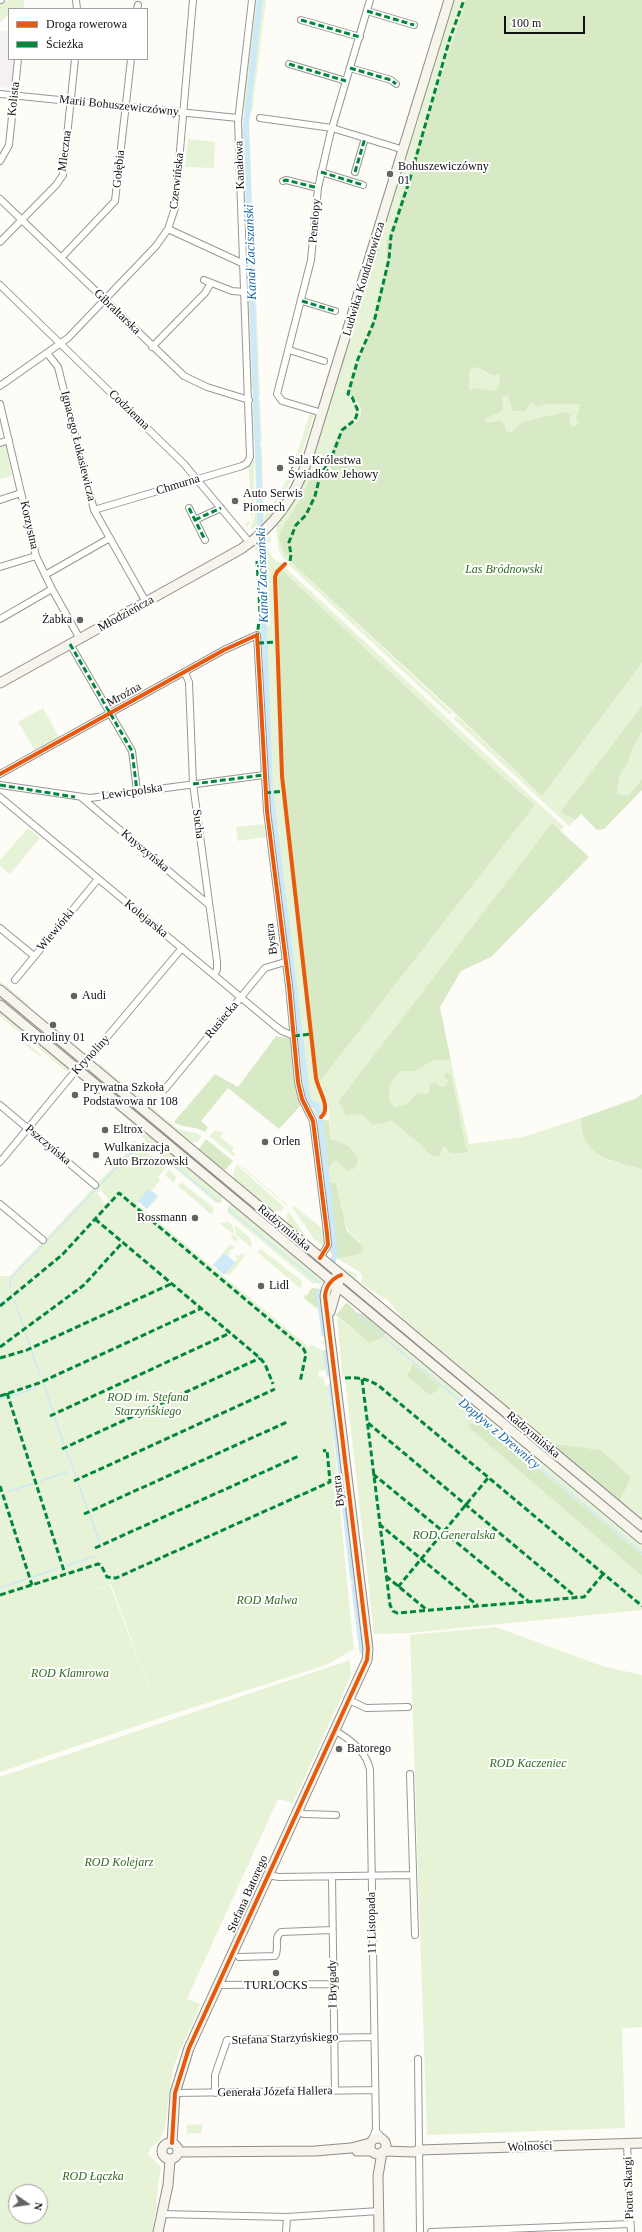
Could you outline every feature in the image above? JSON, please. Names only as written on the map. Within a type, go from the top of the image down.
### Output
[{"type":"main road","name":"Ludwika Kondratowicza","points":[[253,540],[264,531],[279,514],[299,482],[322,413],[450,0]]},
{"type":"main road","name":"Młodzieńcza","points":[[0,683],[146,602],[253,540]]},
{"type":"main road","name":"Radzymińska","points":[[0,990],[642,1526]]},
{"type":"main road","name":"Radzymińska","points":[[0,1004],[642,1539]]},
{"type":"main road","points":[[335,1283],[341,1275]]},
{"type":"main road","name":"Bystra","points":[[328,1320],[335,1283]]},
{"type":"main road","name":"Bystra","points":[[335,1283],[325,1294],[367,1642],[367,1660]]},
{"type":"main road","points":[[333,1296],[342,1292],[348,1293]]},
{"type":"main road","name":"Stefana Batorego","points":[[172,2143],[175,2093],[189,2048],[296,1811],[367,1660]]},
{"type":"main road","points":[[172,2143],[177,2146],[179,2152],[176,2158],[170,2160],[164,2156],[162,2150],[166,2145],[172,2143]]},
{"type":"main road","name":"Wolności","points":[[179,2152],[316,2151],[345,2153],[377,2144],[414,2152],[419,2150],[642,2143]]},
{"type":"main road","name":"11 Listopada","points":[[377,2144],[379,2232]]},
{"type":"main road","points":[[158,2232],[168,2185],[170,2160]]},
{"type":"street","name":"Czerwińska","points":[[0,386],[61,344],[156,246],[168,229],[175,208],[194,0]]},
{"type":"street","name":"Kanałowa","points":[[250,450],[238,118],[252,0]]},
{"type":"street","name":"Penelopy","points":[[322,413],[285,402],[278,397],[278,391],[302,301],[312,254],[318,188],[332,128],[370,0]]},
{"type":"street","points":[[367,11],[414,25]]},
{"type":"street","points":[[301,20],[360,37]]},
{"type":"street","name":"Kolista","points":[[0,161],[9,145],[18,60]]},
{"type":"street","name":"Mleczna","points":[[0,242],[56,185],[63,175],[75,60]]},
{"type":"street","name":"Gołębia","points":[[61,258],[115,201],[132,60]]},
{"type":"street","points":[[289,64],[346,81]]},
{"type":"street","points":[[350,68],[391,80],[396,84]]},
{"type":"street","name":"Marii Bohuszewiczówny","points":[[0,94],[238,118]]},
{"type":"street","points":[[260,118],[332,128],[404,150]]},
{"type":"street","points":[[354,172],[365,138]]},
{"type":"street","points":[[322,172],[363,185]]},
{"type":"street","points":[[283,181],[286,180],[318,188]]},
{"type":"street","name":"Gibraltarska","points":[[0,198],[176,370],[192,381],[249,400]]},
{"type":"street","points":[[168,229],[244,264]]},
{"type":"street","points":[[204,280],[232,291],[245,292]]},
{"type":"street","points":[[152,347],[205,293],[211,283]]},
{"type":"street","name":"Codzienna","points":[[0,284],[198,480],[221,508],[253,540]]},
{"type":"street","points":[[302,301],[335,311]]},
{"type":"street","points":[[289,350],[324,361]]},
{"type":"street","name":"Ignacego Łukasiewicza","points":[[47,353],[58,367],[94,510],[146,602]]},
{"type":"street","name":"Korzystna","points":[[0,404],[36,556],[52,589],[80,638]]},
{"type":"street","points":[[0,443],[9,440]]},
{"type":"street","name":"Chmurna","points":[[94,510],[245,465],[249,460],[250,450]]},
{"type":"street","points":[[0,500],[21,493]]},
{"type":"street","points":[[189,508],[205,540]]},
{"type":"street","points":[[195,520],[221,508]]},
{"type":"street","points":[[45,575],[110,538]]},
{"type":"street","points":[[0,567],[36,556]]},
{"type":"street","points":[[0,619],[52,589]]},
{"type":"street","name":"Mroźna","points":[[0,774],[257,635]]},
{"type":"street","name":"Bystra","points":[[257,635],[261,678],[264,775],[268,828],[294,1036],[298,1082],[302,1099],[313,1121],[328,1244],[320,1258]]},
{"type":"street","points":[[70,644],[132,751],[137,791]]},
{"type":"street","name":"Sucha","points":[[185,673],[189,682],[193,784],[208,904],[217,961],[217,970],[214,975]]},
{"type":"street","name":"Lewicpolska","points":[[0,785],[82,798],[264,775]]},
{"type":"street","name":"Kolejarska","points":[[0,797],[282,1032],[294,1036]]},
{"type":"street","name":"Knyszyńska","points":[[82,798],[208,904]]},
{"type":"street","name":"Wiewiórki","points":[[15,980],[98,880]]},
{"type":"street","points":[[0,928],[34,956]]},
{"type":"street","name":"Krynoliny","points":[[0,1162],[77,1068],[86,1062],[182,948]]},
{"type":"street","name":"Rusiecka","points":[[165,1089],[264,968],[285,962]]},
{"type":"street","name":"Pszczyńska","points":[[0,1105],[95,1185]]},
{"type":"street","points":[[0,1204],[43,1240]]},
{"type":"street","points":[[349,1700],[366,1708],[408,1707]]},
{"type":"street","name":"11 Listopada","points":[[334,1730],[356,1746],[368,1762],[377,2144]]},
{"type":"street","points":[[410,1774],[415,1935]]},
{"type":"street","points":[[296,1811],[304,1814],[336,1815]]},
{"type":"street","points":[[268,1875],[280,1877],[332,1877],[413,1875]]},
{"type":"street","name":"I Brygady","points":[[332,1877],[335,2091]]},
{"type":"street","points":[[239,1957],[275,1956],[277,1951],[277,1937],[281,1932],[332,1930]]},
{"type":"street","points":[[218,1985],[333,1984]]},
{"type":"street","name":"Stefana Starzyńskiego","points":[[214,2093],[215,2075],[226,2040],[374,2037]]},
{"type":"street","points":[[418,2059],[420,2232]]},
{"type":"street","name":"Generała Józefa Hallera","points":[[175,2093],[376,2090]]},
{"type":"street","name":"Piotra Skargi","points":[[627,2144],[630,2232]]},
{"type":"street","points":[[162,2214],[286,2217],[379,2211]]},
{"type":"street","points":[[286,2217],[286,2232]]},
{"type":"street","points":[[431,2232],[630,2224]]},
{"type":"shaded area","points":[[0,30],[3,32],[8,30],[8,60],[15,60],[11,88],[0,87]]},
{"type":"green space","points":[[10,0],[24,0],[24,7],[8,8],[8,16],[0,22],[0,3]]},
{"type":"green space","points":[[254,0],[266,0],[252,112],[250,114],[243,113],[244,108],[242,107]]},
{"type":"green space","points":[[453,0],[466,0],[386,244],[387,270],[366,342],[349,389],[349,392],[359,406],[361,412],[369,392],[359,421],[360,418],[337,436],[327,466],[314,470],[300,500],[280,531],[279,539],[289,560],[286,562],[279,551],[276,526],[288,507],[409,142],[411,142],[420,116],[417,115]]},
{"type":"green space","name":"Las Bródnowski","points":[[466,0],[642,0],[642,663],[542,796],[456,714],[294,565],[284,552],[279,539],[280,531],[300,500],[314,470],[327,466],[333,445],[339,434],[356,422],[361,415],[359,404],[349,392],[349,389],[366,342],[387,270],[386,244]],"holes":[[[477,367],[492,375],[500,375],[499,387],[494,391],[474,388],[471,390],[469,388],[470,370]],[[502,396],[508,396],[513,411],[525,411],[531,402],[538,407],[554,404],[580,404],[576,419],[579,423],[573,427],[569,422],[571,415],[565,412],[523,422],[512,432],[506,431],[505,425],[501,421],[488,423],[484,420],[503,410]]]},
{"type":"green space","points":[[243,117],[249,118],[260,396],[253,397],[253,388],[251,388],[241,129],[243,129]]},
{"type":"green space","points":[[188,139],[215,142],[214,168],[185,167]]},
{"type":"green space","points":[[477,367],[486,372],[490,370],[599,402],[642,456],[459,439],[477,388],[471,390],[469,388],[470,370]]},
{"type":"green space","points":[[253,400],[260,400],[262,441],[253,440]]},
{"type":"green space","points":[[310,413],[314,414],[305,443],[299,461],[282,498],[272,513],[262,524],[250,529],[256,511],[255,448],[262,447],[264,516],[280,492],[292,467]]},
{"type":"green space","points":[[6,445],[12,476],[0,479],[0,447]]},
{"type":"green space","points":[[254,456],[254,512],[251,520],[249,469],[246,468]]},
{"type":"green space","points":[[251,520],[248,527],[245,524]]},
{"type":"green space","points":[[270,536],[271,542],[267,544],[271,556],[277,562],[278,561],[564,827],[560,831],[552,823],[346,1116],[361,1114],[373,1125],[392,1120],[420,1144],[430,1155],[446,1147],[469,1151],[466,1148],[449,1079],[445,1087],[439,1086],[424,1094],[418,1092],[407,1104],[395,1107],[389,1100],[389,1086],[400,1071],[415,1071],[434,1060],[451,1061],[469,1144],[523,1137],[581,1118],[585,1140],[611,1161],[642,1169],[642,1519],[620,1501],[631,1477],[601,1450],[550,1443],[408,1325],[386,1298],[384,1299],[361,1283],[362,1276],[360,1272],[338,1259],[362,1253],[359,1241],[348,1230],[342,1215],[336,1183],[328,1183],[327,1174],[333,1161],[339,1162],[346,1144],[330,1139],[329,1109],[318,1080],[316,1083],[325,1107],[323,1113],[320,1115],[317,1105],[308,1101],[272,791],[263,541]],"holes":[[[282,570],[488,764],[535,805],[321,1080],[318,1080],[283,771],[277,578]]]},
{"type":"green space","points":[[262,542],[265,640],[259,641],[261,616],[259,616],[257,551],[254,548]]},
{"type":"green space","points":[[291,562],[453,713],[449,714],[288,564]]},
{"type":"green space","points":[[282,570],[488,764],[535,805],[321,1080],[318,1080],[283,771],[277,578]]},
{"type":"green space","points":[[260,644],[265,644],[270,791],[268,791],[263,685],[266,684],[265,654],[260,654]]},
{"type":"green space","points":[[642,663],[642,706],[560,812],[575,820],[569,826],[453,718],[457,716],[542,796]]},
{"type":"green space","points":[[642,706],[642,732],[632,749],[629,761],[620,775],[617,794],[629,795],[642,779],[642,790],[604,829],[597,830],[581,814],[575,820],[560,812]]},
{"type":"green space","points":[[43,708],[59,737],[35,751],[18,722]]},
{"type":"green space","points":[[642,732],[642,779],[629,795],[617,794],[620,775],[629,761],[632,749]]},
{"type":"green space","points":[[270,794],[299,1033],[295,1034],[268,795]]},
{"type":"green space","points":[[552,823],[589,857],[491,957],[461,971],[440,1007],[451,1061],[434,1060],[415,1071],[400,1071],[389,1086],[389,1100],[395,1107],[407,1104],[418,1092],[424,1094],[429,1092],[430,1084],[437,1083],[439,1086],[445,1087],[449,1079],[445,1079],[444,1075],[448,1072],[451,1075],[466,1148],[469,1151],[465,1153],[451,1153],[445,1147],[442,1148],[440,1156],[430,1155],[420,1144],[392,1121],[373,1125],[361,1114],[346,1116],[339,1101]]},
{"type":"green space","points":[[264,824],[266,837],[238,841],[236,827]]},
{"type":"green space","points":[[28,828],[40,838],[10,874],[0,866],[0,860]]},
{"type":"green space","points":[[0,981],[31,1006],[25,1006],[0,985]]},
{"type":"green space","points":[[0,995],[49,1037],[48,1038],[0,1000]]},
{"type":"green space","points":[[0,1010],[69,1068],[70,1071],[66,1071],[0,1016]]},
{"type":"green space","points":[[276,1036],[292,1039],[294,1083],[302,1104],[279,1129],[228,1088],[201,1121],[208,1127],[205,1132],[197,1128],[182,1126],[174,1122],[215,1074],[238,1087]]},
{"type":"green space","points":[[296,1037],[299,1037],[307,1102],[302,1088]]},
{"type":"green space","points":[[25,1042],[41,1054],[41,1057],[23,1043]]},
{"type":"green space","points":[[100,1064],[127,1087],[124,1088],[97,1066]]},
{"type":"green space","points":[[92,1072],[186,1151],[185,1152],[90,1075]]},
{"type":"green space","points":[[131,1090],[177,1128],[202,1136],[197,1142],[189,1142],[131,1094]]},
{"type":"green space","points":[[642,1094],[642,1169],[610,1160],[589,1146],[584,1137],[581,1118],[635,1099]]},
{"type":"green space","points":[[307,1102],[316,1106],[318,1116],[313,1116]]},
{"type":"green space","points":[[117,1108],[222,1196],[222,1202],[216,1203],[153,1150]]},
{"type":"green space","points":[[321,1119],[329,1121],[330,1139],[347,1146],[356,1156],[358,1161],[354,1169],[347,1171],[339,1162],[333,1161],[327,1174],[328,1183],[336,1183],[346,1229],[364,1248],[362,1253],[338,1259],[329,1251],[330,1243],[316,1125]]},
{"type":"green space","points":[[215,1131],[224,1132],[220,1137],[234,1148],[232,1151],[235,1154],[234,1157],[209,1136]]},
{"type":"green space","points":[[206,1139],[233,1161],[225,1170],[198,1150]]},
{"type":"green space","name":"ROD im. Stefana Starzyńskiego","points":[[134,1140],[165,1169],[158,1177],[160,1180],[158,1182],[160,1184],[157,1183],[155,1186],[156,1188],[151,1190],[159,1196],[148,1210],[157,1196],[149,1189],[137,1204],[309,1347],[312,1345],[328,1353],[330,1370],[318,1371],[318,1377],[323,1377],[325,1385],[328,1385],[354,1649],[326,1665],[160,1718],[0,1772],[0,1276],[10,1276],[134,1145],[132,1142]],"holes":[[[100,1189],[109,1200],[105,1204],[97,1193]],[[111,1584],[160,1718],[110,1585],[79,1595]]]},
{"type":"green space","points":[[237,1165],[284,1207],[281,1211],[272,1211],[233,1179],[233,1173]]},
{"type":"green space","points":[[242,1166],[286,1205],[241,1167]]},
{"type":"green space","points":[[169,1169],[176,1177],[174,1183],[165,1175]]},
{"type":"green space","points":[[181,1182],[214,1208],[212,1215],[178,1186]]},
{"type":"green space","points":[[227,1185],[329,1270],[332,1276],[226,1187]]},
{"type":"green space","points":[[229,1205],[234,1206],[325,1283],[312,1283],[228,1213],[227,1209]]},
{"type":"green space","points":[[293,1205],[325,1231],[325,1248],[314,1239],[292,1207]]},
{"type":"green space","points":[[288,1211],[308,1239],[321,1251],[289,1225],[286,1218]]},
{"type":"green space","points":[[229,1222],[233,1226],[234,1235],[239,1239],[236,1242],[231,1237],[233,1234],[219,1223]]},
{"type":"green space","points":[[235,1225],[250,1238],[252,1248],[236,1235]]},
{"type":"green space","points":[[230,1244],[235,1248],[229,1251],[231,1253],[228,1256],[224,1253],[213,1265]]},
{"type":"green space","points":[[261,1249],[302,1281],[301,1289],[257,1252]]},
{"type":"green space","points":[[242,1253],[245,1256],[229,1276],[225,1273],[237,1259],[235,1257],[237,1254],[239,1256]]},
{"type":"green space","points":[[337,1264],[356,1274],[357,1280],[356,1281]]},
{"type":"green space","points":[[312,1288],[322,1289],[324,1306],[316,1307],[305,1298]]},
{"type":"green space","points":[[357,1293],[642,1531],[642,1534],[355,1295]]},
{"type":"green space","points":[[304,1294],[324,1306],[325,1344],[319,1342],[324,1341],[320,1309],[316,1309],[304,1299]]},
{"type":"green space","points":[[348,1303],[356,1312],[361,1314],[362,1312],[386,1332],[382,1338],[370,1343],[336,1315],[345,1304]]},
{"type":"green space","name":"ROD Generalska","points":[[337,1317],[354,1330],[376,1341],[386,1332],[642,1546],[642,1556],[479,1418],[467,1426],[642,1576],[642,1610],[410,1633],[374,1634],[345,1378],[342,1375]],"holes":[[[410,1367],[440,1386],[437,1391],[409,1371]]]},
{"type":"green space","points":[[413,1364],[440,1386],[437,1391],[430,1395],[407,1376]]},
{"type":"green space","points":[[478,1418],[642,1555],[642,1576],[467,1426]]},
{"type":"green space","points":[[550,1443],[601,1450],[631,1477],[620,1501]]},
{"type":"green space","name":"ROD Kaczeniec","points":[[496,1627],[602,1666],[642,1675],[642,2027],[622,2028],[625,2128],[427,2135],[410,1635]]},
{"type":"green space","name":"ROD Kolejarz","points":[[350,1660],[351,1676],[293,1803],[278,1799],[187,1999],[200,2004],[175,2064],[164,2131],[157,2143],[151,2147],[148,2154],[161,2167],[152,2232],[0,2232],[0,1777]]},
{"type":"green space","points":[[202,2124],[202,2133],[187,2134],[187,2125]]},
{"type":"water","points":[[149,1189],[157,1196],[147,1209],[138,1201]]},
{"type":"water","points":[[224,1253],[235,1262],[224,1275],[213,1265]]},
{"type":"waterway","name":"Kanał Zaciszański","points":[[260,0],[246,126],[270,787],[308,1101],[317,1106],[321,1123],[335,1254],[333,1262]]},
{"type":"waterway","points":[[10,1288],[10,1280],[13,1276],[138,1145]]},
{"type":"waterway","points":[[158,1152],[219,1202]]},
{"type":"waterway","points":[[229,1210],[319,1283]]},
{"type":"waterway","points":[[0,1304],[12,1296],[11,1292]]},
{"type":"waterway","name":"Kanał Zaciszański","points":[[319,1292],[324,1334]]},
{"type":"waterway","points":[[14,1300],[23,1326]]},
{"type":"waterway","name":"Dopływ z Drewnicy","points":[[356,1314],[642,1553]]},
{"type":"waterway","points":[[25,1333],[30,1346]]},
{"type":"waterway","points":[[31,1350],[41,1377]]},
{"type":"waterway","points":[[326,1352],[329,1374]]},
{"type":"waterway","points":[[43,1382],[53,1412]]},
{"type":"waterway","name":"Kanał Zaciszański","points":[[331,1386],[353,1579]]},
{"type":"waterway","points":[[12,1396],[36,1388]]},
{"type":"waterway","points":[[0,1400],[5,1398]]},
{"type":"waterway","points":[[54,1416],[64,1444]]},
{"type":"waterway","points":[[66,1450],[77,1478]]},
{"type":"waterway","points":[[40,1481],[67,1472]]},
{"type":"waterway","points":[[78,1482],[88,1511]]},
{"type":"waterway","points":[[6,1492],[32,1484]]},
{"type":"waterway","points":[[90,1515],[100,1544]]},
{"type":"waterway","points":[[66,1566],[94,1556]]},
{"type":"waterway","points":[[33,1577],[58,1568]]},
{"type":"waterway","points":[[0,1588],[26,1579]]},
{"type":"waterway","name":"Kanał Zaciszański","points":[[354,1585],[362,1651]]},
{"type":"marked path","points":[[290,561],[291,555],[289,542],[296,525],[306,515],[315,496],[320,476],[331,459],[342,430],[355,420],[358,411],[352,397],[348,394],[358,359],[374,322],[389,259],[391,236],[409,182],[450,38],[464,0]]},
{"type":"marked path","points":[[367,11],[414,25]]},
{"type":"marked path","points":[[301,20],[360,37]]},
{"type":"marked path","points":[[289,64],[346,81]]},
{"type":"marked path","points":[[350,68],[391,80],[396,84]]},
{"type":"marked path","points":[[355,172],[365,138]]},
{"type":"marked path","points":[[321,172],[363,185]]},
{"type":"marked path","points":[[283,181],[286,180],[318,188]]},
{"type":"marked path","points":[[302,301],[335,311]]},
{"type":"marked path","points":[[189,508],[205,540]]},
{"type":"marked path","points":[[195,520],[221,508]]},
{"type":"marked path","points":[[257,561],[260,613],[257,637]]},
{"type":"marked path","points":[[258,643],[277,642]]},
{"type":"marked path","points":[[70,644],[132,751],[137,791]]},
{"type":"marked path","points":[[193,784],[264,775]]},
{"type":"marked path","points":[[0,785],[75,797]]},
{"type":"marked path","points":[[265,793],[284,791]]},
{"type":"marked path","points":[[294,1036],[311,1034]]},
{"type":"marked path","points":[[0,1306],[62,1255],[119,1193],[303,1348],[306,1354],[300,1382]]},
{"type":"marked path","points":[[95,1219],[260,1358],[265,1364],[273,1384]]},
{"type":"marked path","points":[[0,1347],[84,1285],[122,1243]]},
{"type":"marked path","points":[[0,1358],[27,1350],[171,1284]]},
{"type":"marked path","points":[[0,1396],[39,1383],[200,1309]]},
{"type":"marked path","points":[[50,1416],[230,1333]]},
{"type":"marked path","points":[[62,1449],[260,1358]]},
{"type":"marked path","points":[[345,1378],[363,1379],[379,1386],[642,1606]]},
{"type":"marked path","points":[[362,1379],[390,1605],[393,1611],[397,1613],[584,1597],[604,1573]]},
{"type":"marked path","points":[[74,1481],[275,1389]]},
{"type":"marked path","points":[[7,1393],[65,1574]]},
{"type":"marked path","points":[[84,1514],[287,1422]]},
{"type":"marked path","points":[[368,1423],[576,1597]]},
{"type":"marked path","points":[[0,1595],[98,1564],[101,1565],[107,1577],[116,1578],[330,1482],[327,1450],[323,1451]]},
{"type":"marked path","points":[[95,1548],[299,1456]]},
{"type":"marked path","points":[[373,1474],[528,1601]]},
{"type":"marked path","points":[[398,1587],[488,1478]]},
{"type":"marked path","points":[[0,1486],[32,1585]]},
{"type":"marked path","points":[[379,1524],[477,1605]]},
{"type":"marked path","points":[[386,1576],[427,1610]]},
{"type":"cycle path","points":[[285,564],[277,572],[275,577],[282,776],[316,1078],[325,1104],[324,1113],[321,1117]]},
{"type":"cycle path","points":[[0,774],[224,650],[257,635],[267,811],[289,986],[298,1082],[302,1099],[313,1121],[327,1233],[328,1245],[320,1258]]},
{"type":"cycle path","points":[[172,2143],[175,2093],[189,2048],[367,1660],[368,1649],[325,1296],[330,1283],[341,1275]]},
{"type":"place","name":"Bohuszewiczówny 01","points":[[390,174]]},
{"type":"place","name":"Sala Królestwa Świadków Jehowy","points":[[280,468]]},
{"type":"place","name":"Auto Serwis Piomech","points":[[235,501]]},
{"type":"place","name":"Żabka","points":[[80,620]]},
{"type":"place","name":"Audi","points":[[74,996]]},
{"type":"place","name":"Krynoliny 01","points":[[53,1025]]},
{"type":"place","name":"Prywatna Szkoła Podstawowa nr 108","points":[[75,1095]]},
{"type":"place","name":"Eltrox","points":[[105,1130]]},
{"type":"place","name":"Orlen","points":[[265,1142]]},
{"type":"place","name":"Wulkanizacja Auto Brzozowski","points":[[96,1155]]},
{"type":"place","name":"Rossmann","points":[[195,1218]]},
{"type":"place","name":"Lidl","points":[[261,1286]]},
{"type":"place","name":"Batorego","points":[[339,1749]]},
{"type":"place","name":"TURLOCKS","points":[[276,1973]]},
{"type":"park label","name":"ROD Malwa","points":[[267,1601]]},
{"type":"park label","name":"ROD Klamrowa","points":[[70,1674]]},
{"type":"park label","name":"ROD Łączka","points":[[93,2177]]}]
